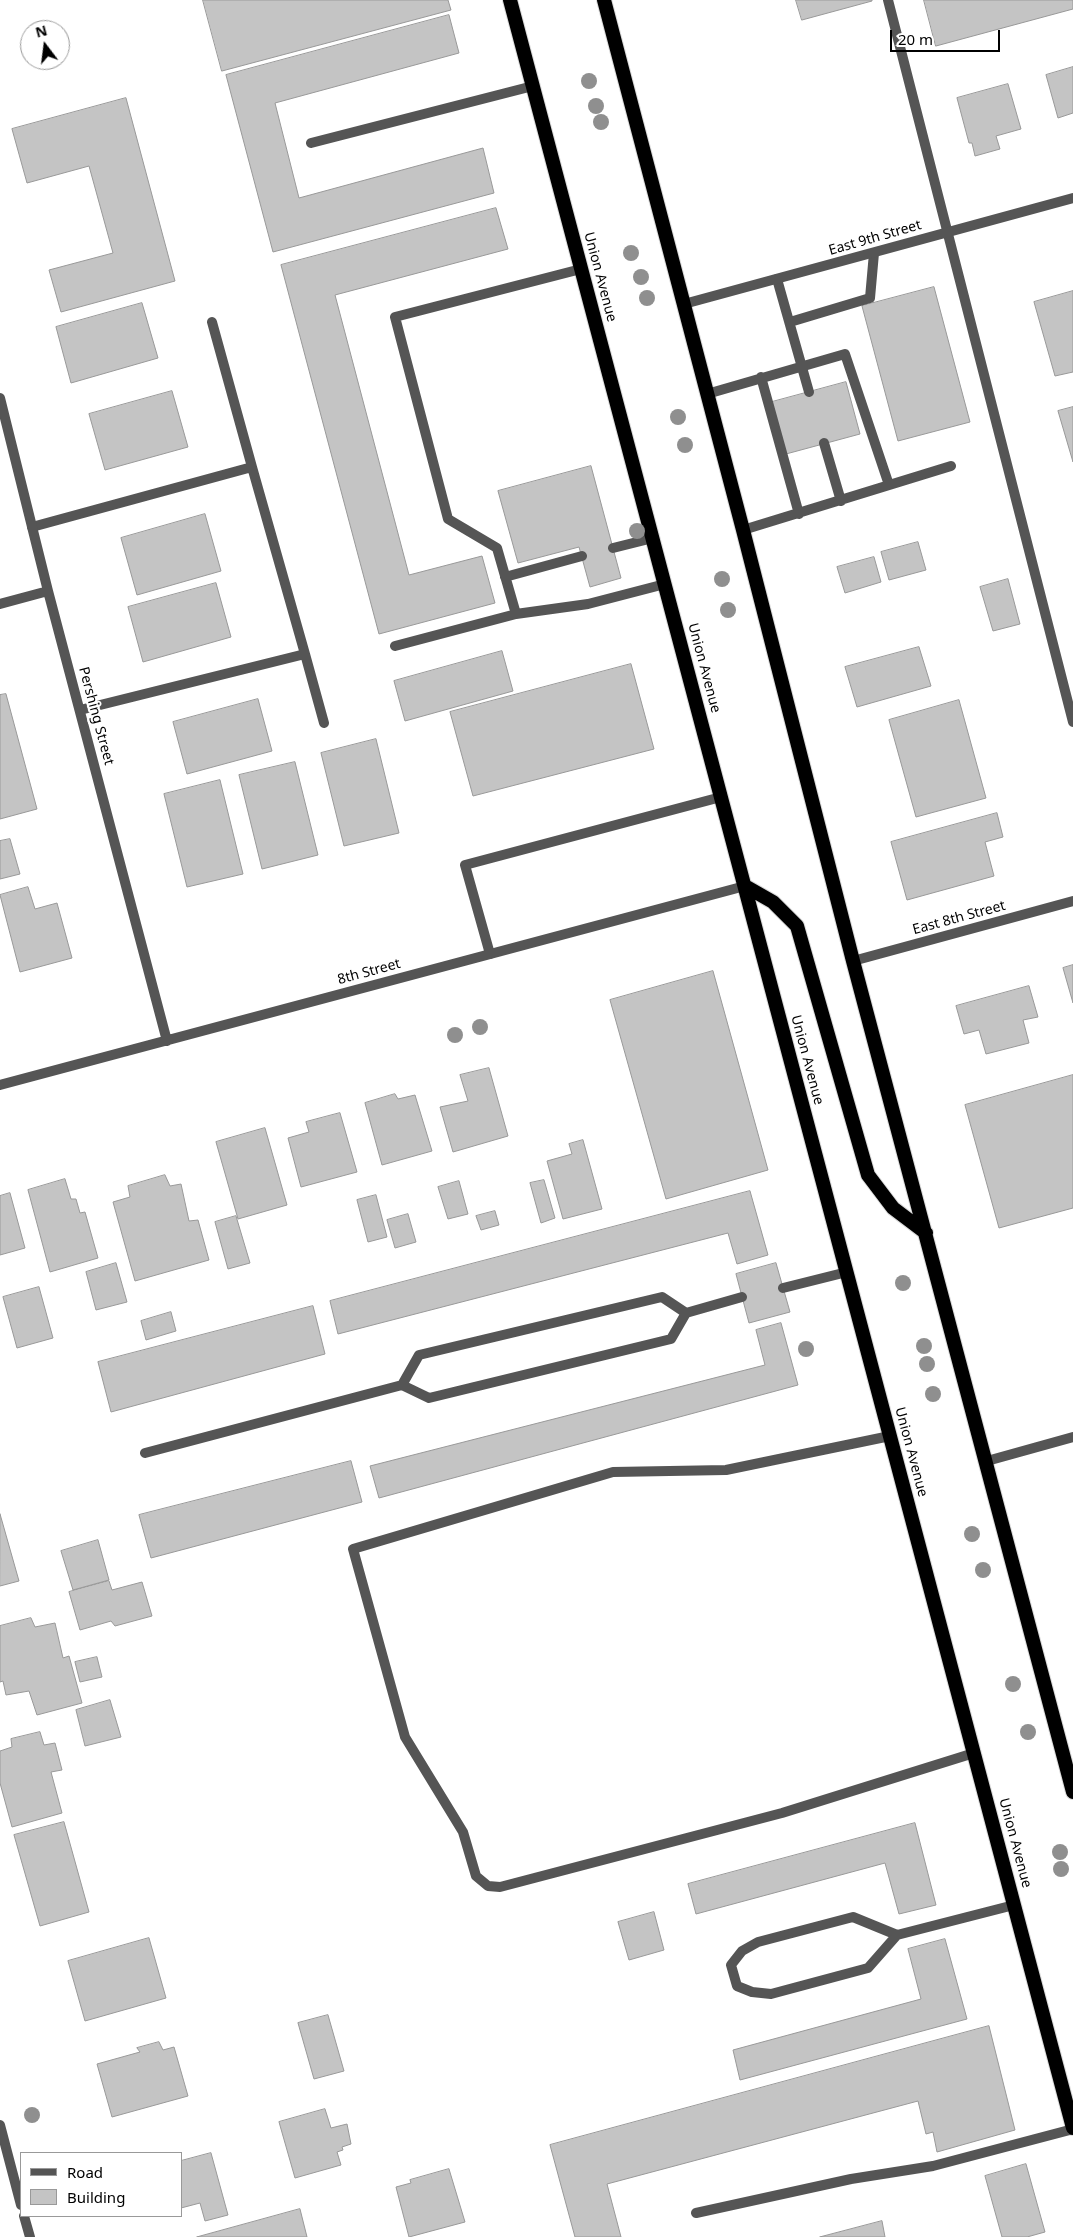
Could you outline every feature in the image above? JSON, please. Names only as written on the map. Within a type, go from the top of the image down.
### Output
[{"type":"highway","name":"Union Avenue","points":[[510,0],[1073,2129]]},
{"type":"highway","points":[[604,0],[743,530],[852,961],[926,1233],[1073,1792]]},
{"type":"highway","points":[[745,886],[773,902],[797,926],[868,1175],[893,1208],[926,1233]]},
{"type":"street","points":[[888,0],[1073,722]]},
{"type":"street","points":[[311,143],[533,86]]},
{"type":"street","name":"East 9th Street","points":[[684,304],[1073,198]]},
{"type":"street","points":[[790,322],[870,298],[874,253]]},
{"type":"street","points":[[516,614],[497,548],[448,518],[395,317],[581,269]]},
{"type":"street","points":[[777,279],[809,392]]},
{"type":"street","points":[[212,322],[324,723]]},
{"type":"street","points":[[707,394],[845,354],[889,485]]},
{"type":"street","points":[[761,377],[799,514]]},
{"type":"street","name":"Pershing Street","points":[[0,398],[48,591],[167,1041]]},
{"type":"street","points":[[824,444],[841,501]]},
{"type":"street","points":[[743,530],[951,466]]},
{"type":"street","points":[[32,527],[252,467]]},
{"type":"street","points":[[613,548],[652,538]]},
{"type":"street","points":[[505,577],[582,556]]},
{"type":"street","points":[[395,646],[516,614],[588,604],[665,584]]},
{"type":"street","points":[[0,604],[48,591]]},
{"type":"street","points":[[80,710],[305,654]]},
{"type":"street","points":[[490,954],[465,865],[721,797]]},
{"type":"street","name":"8th Street","points":[[0,1085],[745,886]]},
{"type":"street","name":"East 8th Street","points":[[852,961],[1073,901]]},
{"type":"street","points":[[783,1288],[847,1272]]},
{"type":"street","points":[[402,1385],[419,1355],[662,1297],[686,1313]]},
{"type":"street","points":[[145,1453],[402,1385],[429,1398],[671,1339],[686,1313],[742,1297]]},
{"type":"street","points":[[890,1436],[726,1470],[613,1472],[353,1549],[405,1737],[463,1832],[476,1876],[488,1886],[500,1887],[782,1812],[974,1753]]},
{"type":"street","points":[[986,1461],[1073,1437]]},
{"type":"street","points":[[897,1934],[868,1968],[771,1994],[752,1992],[737,1986],[731,1965],[742,1951],[758,1942],[853,1917],[897,1934],[1014,1905]]},
{"type":"street","points":[[0,2125],[20,2201]]},
{"type":"street","points":[[696,2213],[851,2179],[933,2166],[1073,2129]]},
{"type":"street","points":[[24,2217],[30,2237]]},
{"type":"building","points":[[203,0],[448,0],[451,10],[222,71]]},
{"type":"building","points":[[796,0],[872,0],[872,1],[802,20]]},
{"type":"building","points":[[924,0],[1073,0],[1073,9],[936,46]]},
{"type":"building","points":[[449,15],[459,53],[275,103],[299,198],[483,148],[494,193],[273,252],[226,75]]},
{"type":"building","points":[[1073,67],[1073,113],[1058,118],[1046,75]]},
{"type":"building","points":[[1008,84],[1021,129],[996,136],[1000,149],[975,156],[972,143],[969,143],[957,98]]},
{"type":"building","points":[[126,98],[175,281],[61,312],[49,270],[113,253],[89,166],[27,183],[12,129]]},
{"type":"building","points":[[496,208],[508,249],[335,295],[409,575],[482,556],[495,603],[379,634],[281,265]]},
{"type":"building","points":[[934,287],[970,422],[898,441],[862,306]]},
{"type":"building","points":[[1073,291],[1073,372],[1055,376],[1034,302]]},
{"type":"building","points":[[142,303],[158,358],[71,383],[56,327]]},
{"type":"building","points":[[846,382],[860,434],[786,454],[772,402]]},
{"type":"building","points":[[172,391],[188,447],[105,470],[89,414]]},
{"type":"building","points":[[1073,407],[1073,462],[1058,411]]},
{"type":"building","points":[[591,466],[621,578],[590,587],[579,547],[518,563],[498,491]]},
{"type":"building","points":[[205,514],[221,571],[137,595],[121,538]]},
{"type":"building","points":[[918,542],[926,570],[889,580],[881,552]]},
{"type":"building","points":[[874,557],[881,582],[845,593],[837,567]]},
{"type":"building","points":[[1008,579],[1020,624],[993,631],[980,587]]},
{"type":"building","points":[[216,583],[231,637],[143,662],[128,607]]},
{"type":"building","points":[[919,647],[931,686],[857,707],[845,667]]},
{"type":"building","points":[[502,651],[513,691],[405,721],[394,681]]},
{"type":"building","points":[[631,664],[654,749],[473,796],[450,712]]},
{"type":"building","points":[[6,694],[37,809],[0,819],[0,695]]},
{"type":"building","points":[[258,699],[272,751],[187,774],[173,722]]},
{"type":"building","points":[[959,700],[986,798],[916,817],[889,720]]},
{"type":"building","points":[[376,739],[399,833],[344,846],[321,753]]},
{"type":"building","points":[[295,762],[318,855],[262,869],[239,775]]},
{"type":"building","points":[[220,780],[243,874],[187,887],[164,794]]},
{"type":"building","points":[[997,813],[1003,837],[985,842],[994,876],[907,900],[891,842]]},
{"type":"building","points":[[10,839],[20,874],[0,879],[0,841]]},
{"type":"building","points":[[28,887],[35,909],[57,903],[72,958],[20,972],[0,895]]},
{"type":"building","points":[[1073,965],[1073,1003],[1063,968]]},
{"type":"building","points":[[713,971],[768,1170],[666,1199],[610,1000]]},
{"type":"building","points":[[1029,986],[1038,1017],[1023,1020],[1029,1043],[986,1054],[979,1030],[964,1034],[956,1006]]},
{"type":"building","points":[[489,1068],[508,1136],[453,1152],[440,1107],[468,1101],[460,1075]]},
{"type":"building","points":[[1073,1075],[1073,1208],[999,1228],[965,1105]]},
{"type":"building","points":[[395,1094],[398,1099],[415,1095],[432,1151],[382,1165],[365,1103]]},
{"type":"building","points":[[340,1113],[357,1172],[301,1187],[288,1138],[309,1132],[306,1122]]},
{"type":"building","points":[[265,1128],[287,1205],[238,1219],[216,1142]]},
{"type":"building","points":[[583,1140],[602,1209],[563,1219],[547,1161],[572,1154],[569,1144]]},
{"type":"building","points":[[165,1175],[170,1186],[181,1184],[189,1221],[198,1220],[209,1260],[135,1281],[113,1202],[130,1197],[128,1186]]},
{"type":"building","points":[[65,1179],[71,1199],[76,1199],[80,1213],[85,1212],[98,1258],[50,1272],[28,1190]]},
{"type":"building","points":[[544,1180],[555,1218],[541,1223],[530,1183]]},
{"type":"building","points":[[459,1181],[468,1214],[448,1219],[438,1187]]},
{"type":"building","points":[[750,1191],[768,1255],[737,1264],[728,1233],[338,1334],[330,1301]]},
{"type":"building","points":[[10,1193],[25,1248],[0,1255],[0,1196]]},
{"type":"building","points":[[376,1195],[387,1237],[368,1242],[357,1200]]},
{"type":"building","points":[[495,1211],[499,1225],[481,1230],[476,1216]]},
{"type":"building","points":[[408,1214],[416,1242],[395,1248],[387,1220]]},
{"type":"building","points":[[236,1216],[250,1263],[228,1269],[215,1222]]},
{"type":"building","points":[[116,1263],[127,1302],[96,1310],[86,1272]]},
{"type":"building","points":[[776,1263],[790,1312],[749,1323],[736,1274]]},
{"type":"building","points":[[39,1287],[53,1338],[17,1348],[3,1297]]},
{"type":"building","points":[[313,1306],[325,1354],[111,1412],[98,1362]]},
{"type":"building","points":[[171,1312],[176,1331],[146,1340],[141,1321]]},
{"type":"building","points":[[781,1323],[798,1385],[379,1498],[370,1466],[765,1365],[756,1330]]},
{"type":"building","points":[[351,1461],[362,1502],[151,1558],[139,1515]]},
{"type":"building","points":[[0,1514],[19,1581],[0,1586]]},
{"type":"building","points":[[98,1540],[109,1580],[73,1590],[61,1551]]},
{"type":"building","points":[[109,1581],[112,1590],[142,1582],[152,1616],[115,1626],[111,1621],[80,1630],[69,1592]]},
{"type":"building","points":[[31,1618],[35,1627],[55,1623],[63,1658],[69,1656],[82,1703],[37,1715],[29,1691],[6,1695],[3,1681],[0,1682],[0,1626]]},
{"type":"building","points":[[97,1657],[102,1677],[80,1682],[75,1662]]},
{"type":"building","points":[[110,1700],[121,1737],[85,1746],[76,1710]]},
{"type":"building","points":[[40,1732],[44,1745],[55,1743],[62,1770],[51,1772],[62,1813],[12,1827],[0,1783],[0,1751],[12,1747],[11,1739]]},
{"type":"building","points":[[64,1822],[89,1912],[40,1926],[14,1835]]},
{"type":"building","points":[[915,1823],[936,1905],[899,1914],[885,1863],[696,1914],[688,1884]]},
{"type":"building","points":[[654,1912],[664,1950],[629,1960],[618,1922]]},
{"type":"building","points":[[149,1938],[166,1998],[85,2021],[68,1961]]},
{"type":"building","points":[[945,1939],[967,2019],[740,2080],[733,2050],[921,1999],[908,1949]]},
{"type":"building","points":[[328,2015],[344,2071],[314,2079],[298,2023]]},
{"type":"building","points":[[989,2026],[1015,2130],[937,2152],[933,2132],[926,2134],[918,2101],[607,2184],[621,2237],[575,2237],[550,2145]]},
{"type":"building","points":[[159,2042],[163,2050],[174,2047],[188,2096],[112,2117],[97,2064],[140,2052],[137,2048]]},
{"type":"building","points":[[325,2109],[331,2128],[347,2124],[351,2144],[342,2147],[343,2150],[337,2152],[341,2165],[295,2178],[279,2122]]},
{"type":"building","points":[[211,2153],[228,2215],[205,2221],[200,2203],[182,2208],[182,2161]]},
{"type":"building","points":[[1026,2164],[1045,2232],[1027,2237],[1002,2237],[985,2176]]},
{"type":"building","points":[[449,2169],[465,2222],[409,2237],[396,2187],[411,2183],[410,2180]]},
{"type":"building","points":[[300,2209],[307,2237],[197,2237]]},
{"type":"building","points":[[882,2221],[885,2237],[820,2237]]}]
